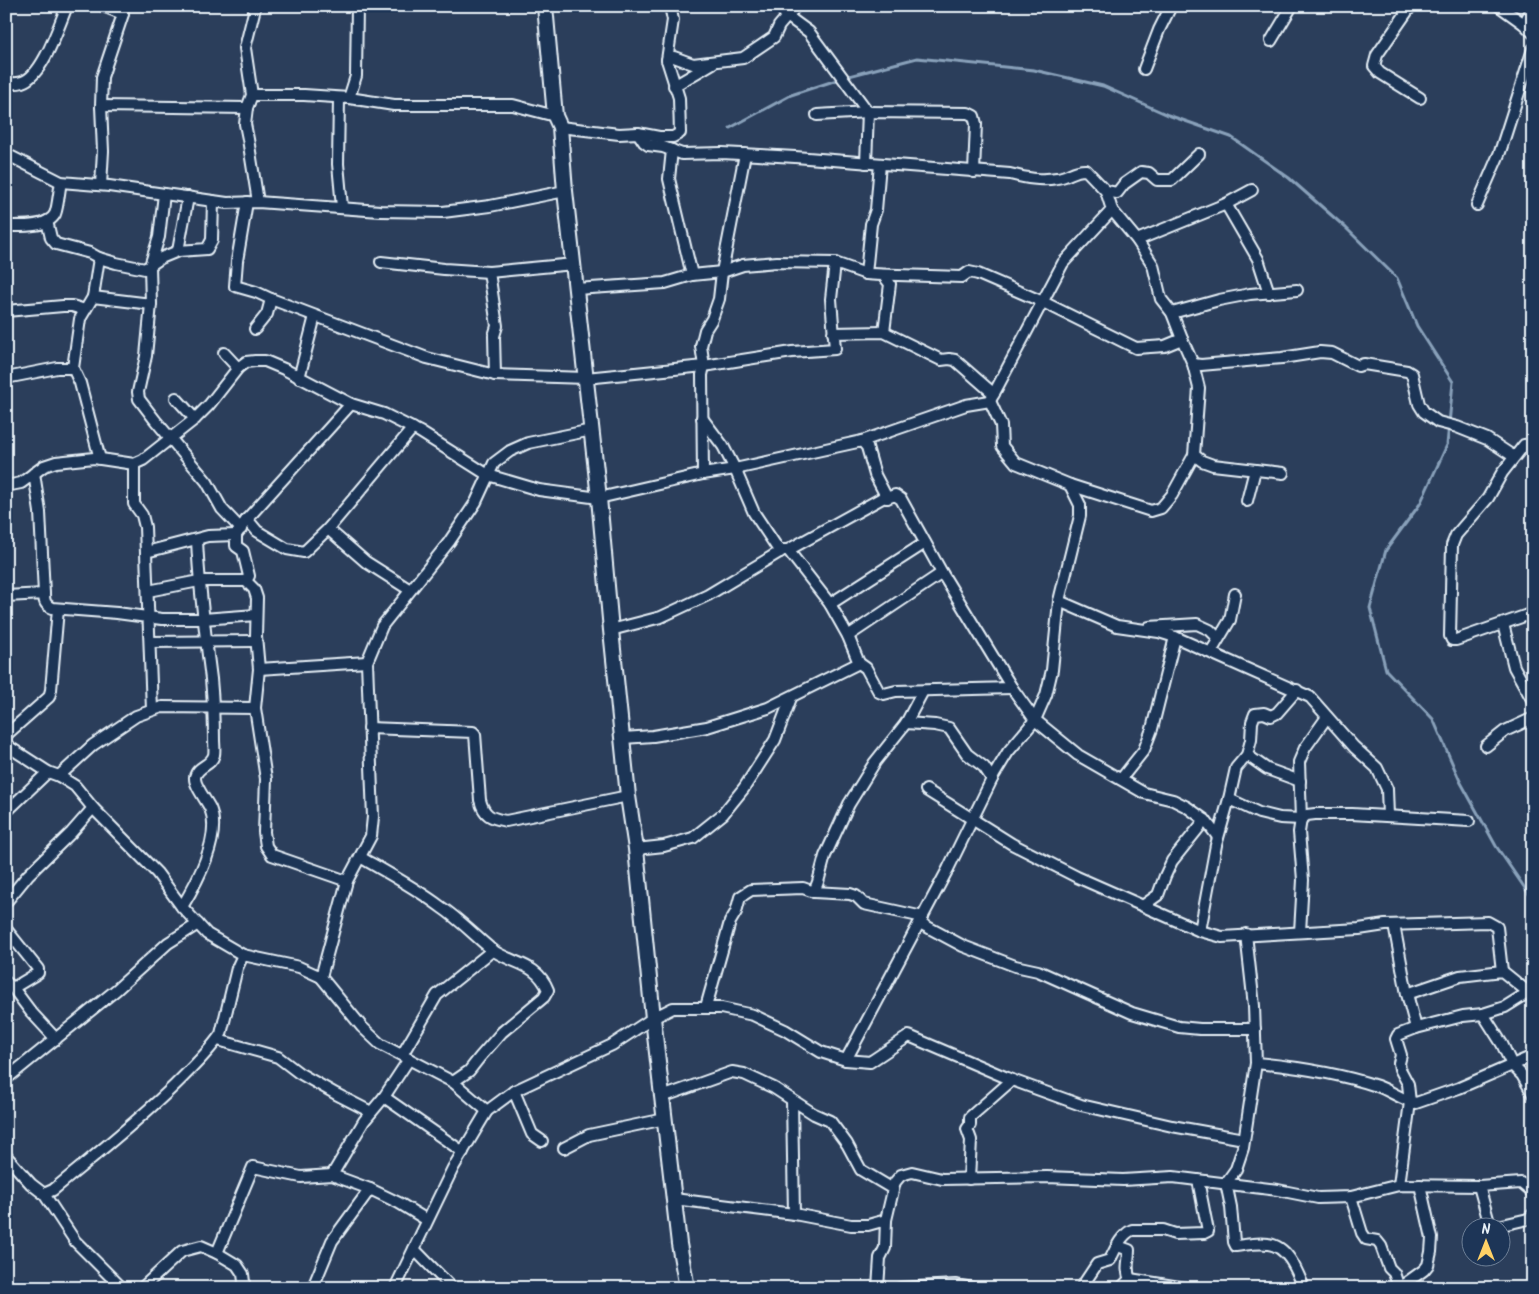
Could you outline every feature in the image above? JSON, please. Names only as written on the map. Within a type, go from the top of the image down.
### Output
[{"type":"main road","points":[[545,6],[592,430],[628,796],[636,849],[679,1244],[687,1288]]},
{"type":"street","points":[[6,83],[23,82],[30,77],[45,58],[67,6]]},
{"type":"street","points":[[101,185],[103,151],[102,77],[122,10],[102,6]]},
{"type":"street","points":[[254,6],[245,48],[252,95],[247,108],[245,124],[248,139],[252,202],[237,261],[235,286],[256,292],[427,358],[495,375],[586,378],[704,366],[792,352],[836,349],[831,299],[835,263]]},
{"type":"street","points":[[342,207],[338,164],[344,99],[356,76],[357,6]]},
{"type":"street","points":[[252,95],[304,95],[394,105],[513,105],[558,121],[619,134],[638,133],[659,137],[674,137],[680,133],[679,98],[667,60],[674,20],[670,6]]},
{"type":"street","points":[[779,6],[787,16],[809,32],[868,112],[866,163]]},
{"type":"street","points":[[667,60],[671,57],[693,64],[743,58],[774,37],[779,26],[796,6]]},
{"type":"street","points":[[1144,69],[1159,30],[1172,6]]},
{"type":"street","points":[[1271,41],[1292,6]]},
{"type":"street","points":[[1410,6],[1377,55],[1374,66],[1380,73],[1420,98]]},
{"type":"street","points":[[1499,6],[1533,33]]},
{"type":"street","points":[[1524,24],[1533,7]]},
{"type":"street","points":[[1477,205],[1500,152],[1533,49]]},
{"type":"street","points":[[674,86],[716,62]]},
{"type":"street","points":[[101,106],[247,108]]},
{"type":"street","points":[[817,115],[868,112],[968,112],[974,116],[976,124],[974,172]]},
{"type":"street","points":[[638,133],[648,145],[682,154],[745,154],[1010,174],[1034,180],[1066,176],[1078,169],[1086,170],[1106,192],[1112,210],[1137,240],[1153,266],[1161,299],[1172,313],[1193,364],[1199,388],[1194,455],[1172,495],[1157,510],[1151,511],[1070,485],[1016,463],[1007,454],[1002,446],[1002,424],[992,398],[955,360],[942,360],[884,332],[833,333]]},
{"type":"street","points":[[672,150],[669,179],[692,275]]},
{"type":"street","points":[[6,154],[61,182],[101,185],[228,203],[252,202],[380,211],[442,212],[490,206],[565,191]]},
{"type":"street","points":[[703,474],[702,375],[704,366],[701,346],[705,330],[712,319],[719,299],[722,272],[745,154]]},
{"type":"street","points":[[1106,192],[1117,193],[1124,184],[1141,172],[1148,173],[1157,180],[1172,180],[1199,154]]},
{"type":"street","points":[[866,274],[871,224],[876,210],[880,164]]},
{"type":"street","points":[[6,226],[31,226],[47,221],[55,214],[61,182]]},
{"type":"street","points":[[1137,240],[1226,204],[1252,190]]},
{"type":"street","points":[[164,194],[159,237],[150,266],[151,304],[146,356],[138,392],[139,399],[207,482],[222,509],[239,532]]},
{"type":"street","points":[[178,251],[188,197]]},
{"type":"street","points":[[47,221],[51,238],[56,244],[90,253],[116,263],[145,268],[161,258],[178,251],[207,249],[212,240],[213,201]]},
{"type":"street","points":[[1226,204],[1258,259],[1269,293]]},
{"type":"street","points":[[6,486],[21,483],[44,466],[56,462],[100,458],[134,464],[144,460],[210,405],[238,368],[246,362],[265,361],[284,368],[299,378],[351,404],[384,414],[413,428],[488,475],[539,490],[599,498],[862,441],[966,405],[992,398],[1063,263],[1112,210]]},
{"type":"street","points":[[99,258],[93,297],[80,319],[73,368],[80,383],[100,458]]},
{"type":"street","points":[[381,262],[489,272],[574,264]]},
{"type":"street","points":[[576,289],[665,283],[692,275],[722,272],[742,265],[760,263],[835,263],[866,274],[884,275],[890,284],[884,332]]},
{"type":"street","points":[[489,272],[497,326],[494,336],[495,375]]},
{"type":"street","points":[[866,274],[962,277],[968,272],[978,274],[1043,302],[1136,348],[1165,346],[1182,339]]},
{"type":"street","points":[[1172,313],[1219,300],[1250,294],[1296,290]]},
{"type":"street","points":[[93,297],[151,304]]},
{"type":"street","points":[[254,329],[267,314],[272,299]]},
{"type":"street","points":[[6,311],[63,306],[72,306],[86,310]]},
{"type":"street","points":[[299,378],[315,316]]},
{"type":"street","points":[[1193,364],[1201,365],[1282,358],[1320,352],[1332,353],[1358,366],[1364,364],[1407,371],[1412,374],[1418,404],[1424,412],[1438,422],[1457,427],[1487,439],[1514,456]]},
{"type":"street","points":[[224,353],[238,368]]},
{"type":"street","points":[[6,378],[57,368],[73,368]]},
{"type":"street","points":[[176,398],[195,419]]},
{"type":"street","points":[[246,581],[249,576],[243,552],[236,546],[239,532],[247,519],[351,404]]},
{"type":"street","points":[[702,418],[723,446],[754,513],[830,604],[848,636],[859,663],[866,668],[879,692],[884,694],[896,691],[1012,688]]},
{"type":"street","points":[[247,519],[257,531],[287,549],[304,552],[328,529],[413,428]]},
{"type":"street","points":[[321,977],[347,881],[371,836],[373,816],[368,662],[382,626],[450,542],[476,502],[494,463],[510,451],[528,443],[592,430]]},
{"type":"street","points":[[862,441],[867,447],[875,475],[887,498]]},
{"type":"street","points":[[1533,444],[1524,445],[1514,456],[1488,498],[1456,535],[1452,545],[1450,631],[1452,640],[1503,624],[1533,612]]},
{"type":"street","points":[[1194,455],[1212,465],[1283,473]]},
{"type":"street","points":[[134,464],[134,504],[144,521],[150,619],[152,710]]},
{"type":"street","points":[[1247,502],[1255,470]]},
{"type":"street","points":[[34,472],[40,512],[44,601],[46,606],[58,609],[117,612],[150,619],[203,619],[256,615]]},
{"type":"street","points":[[846,1060],[921,920],[992,779],[1008,752],[1035,720],[1046,695],[1052,670],[1059,602],[1080,516],[1080,505],[1070,485]]},
{"type":"street","points":[[611,630],[661,617],[708,595],[884,497],[887,498],[895,495],[901,500],[942,573],[1012,688],[1035,720],[1078,756],[1144,793],[1173,800],[1187,807],[1205,820],[1218,837]]},
{"type":"street","points":[[328,529],[366,562],[410,590]]},
{"type":"street","points":[[146,552],[208,536],[239,532]]},
{"type":"street","points":[[182,907],[195,885],[212,840],[213,824],[210,809],[196,783],[195,777],[199,769],[208,764],[214,756],[214,708],[199,581],[197,540]]},
{"type":"street","points":[[830,604],[925,543]]},
{"type":"street","points":[[848,636],[942,573]]},
{"type":"street","points":[[148,591],[199,581],[246,581],[254,589],[257,598],[256,641],[259,669],[254,708],[266,779],[264,832],[266,846],[272,855],[347,881]]},
{"type":"street","points":[[6,596],[44,594]]},
{"type":"street","points":[[1211,652],[1230,620],[1235,594]]},
{"type":"street","points":[[1059,602],[1117,626],[1136,628],[1175,637],[1310,697],[1354,747],[1377,768],[1387,789],[1388,816]]},
{"type":"street","points":[[6,735],[49,697],[58,609]]},
{"type":"street","points":[[1136,628],[1197,624],[1210,630],[1218,638]]},
{"type":"street","points":[[1503,624],[1514,667],[1533,701]]},
{"type":"street","points":[[1121,779],[1144,750],[1152,729],[1175,637]]},
{"type":"street","points":[[150,642],[256,641]]},
{"type":"street","points":[[259,669],[368,662]]},
{"type":"street","points":[[623,738],[653,736],[707,727],[768,708],[859,663]]},
{"type":"street","points":[[1200,931],[1218,837],[1236,768],[1247,756],[1255,714],[1264,713],[1271,716],[1277,713],[1297,690]]},
{"type":"street","points":[[814,892],[825,856],[849,804],[875,762],[906,723],[923,691]]},
{"type":"street","points":[[636,849],[664,846],[693,838],[723,814],[744,788],[775,740],[791,698]]},
{"type":"street","points":[[59,776],[93,745],[136,716],[152,710],[162,707],[254,708]]},
{"type":"street","points":[[768,708],[784,717]]},
{"type":"street","points":[[1300,932],[1303,880],[1299,832],[1301,819],[1299,762],[1305,748],[1328,717]]},
{"type":"street","points":[[1486,746],[1505,731],[1533,718]]},
{"type":"street","points":[[906,723],[949,728],[967,754],[984,767],[992,779]]},
{"type":"street","points":[[369,728],[473,732],[475,734],[482,810],[493,818],[506,821],[513,820],[628,796]]},
{"type":"street","points":[[6,745],[48,772],[59,776],[75,786],[93,808],[156,873],[182,907],[207,934],[243,955],[299,966],[321,977],[362,1027],[380,1044],[453,1082],[487,1111]]},
{"type":"street","points":[[1247,756],[1267,769],[1300,781]]},
{"type":"street","points":[[6,812],[48,772]]},
{"type":"street","points":[[926,790],[1012,844],[1077,877],[1200,931],[1222,937],[1246,934],[1359,929],[1394,925],[1488,922],[1497,927],[1502,970],[1531,994],[1505,1007],[1483,1014],[1463,1016],[1416,1028],[1398,1035],[1396,1039],[1401,1055],[1400,1069],[1408,1084],[1410,1102],[1399,1186]]},
{"type":"street","points":[[1229,799],[1259,813],[1280,818],[1301,819],[1307,815],[1315,814],[1469,821]]},
{"type":"street","points":[[6,902],[28,875],[71,833],[93,808]]},
{"type":"street","points":[[1144,905],[1158,895],[1172,861],[1205,820]]},
{"type":"street","points":[[360,857],[442,907],[493,950],[538,974],[548,990],[544,997],[502,1032],[469,1071],[453,1082]]},
{"type":"street","points":[[706,1007],[730,922],[736,912],[740,897],[751,890],[803,888],[814,892],[850,894],[856,896],[864,904],[921,920],[963,946],[1015,966],[1038,971],[1132,1013],[1179,1027],[1254,1029]]},
{"type":"street","points":[[6,1080],[116,990],[168,944],[198,924]]},
{"type":"street","points":[[1394,925],[1407,994],[1416,1028]]},
{"type":"street","points":[[6,930],[38,969],[38,973],[10,985],[31,1012],[56,1039]]},
{"type":"street","points":[[1246,934],[1256,1063],[1244,1139],[1236,1169],[1226,1183],[1231,1207],[1234,1242],[1236,1246],[1272,1244],[1284,1252],[1294,1266],[1304,1288]]},
{"type":"street","points":[[332,1175],[364,1121],[384,1097],[437,995],[493,950]]},
{"type":"street","points":[[44,1194],[53,1190],[140,1119],[218,1040],[223,1029],[237,968],[243,955]]},
{"type":"street","points":[[1407,994],[1460,976],[1502,970]]},
{"type":"street","points":[[395,1288],[462,1152],[487,1111],[514,1091],[612,1045],[653,1018],[673,1008],[721,1008],[753,1015],[785,1030],[821,1052],[846,1060],[870,1062],[909,1036],[1012,1080],[1081,1104],[1172,1126],[1244,1139]]},
{"type":"street","points":[[1483,1014],[1502,1044],[1512,1065],[1522,1075],[1533,1094]]},
{"type":"street","points":[[218,1040],[278,1057],[328,1090],[371,1112]]},
{"type":"street","points":[[1256,1063],[1333,1073],[1379,1087],[1416,1103],[1459,1088],[1533,1056]]},
{"type":"street","points":[[662,1097],[732,1072],[744,1074],[774,1088],[814,1114],[830,1120],[847,1144],[861,1170],[893,1189]]},
{"type":"street","points":[[969,1179],[971,1140],[967,1129],[970,1125],[970,1118],[1012,1080]]},
{"type":"street","points":[[514,1091],[532,1134],[542,1141]]},
{"type":"street","points":[[384,1097],[462,1152]]},
{"type":"street","points":[[792,1101],[794,1214]]},
{"type":"street","points":[[564,1148],[589,1135],[665,1119]]},
{"type":"street","points":[[6,1156],[30,1184],[44,1194],[74,1241],[122,1288]]},
{"type":"street","points":[[217,1253],[253,1167],[301,1177],[332,1175],[370,1189],[399,1203],[427,1220]]},
{"type":"street","points":[[878,1288],[880,1258],[885,1248],[886,1220],[895,1182],[901,1175],[912,1172],[942,1179],[1047,1177],[1123,1180],[1173,1177],[1278,1190],[1318,1198],[1351,1197],[1399,1186],[1420,1185],[1479,1186],[1521,1183],[1533,1193]]},
{"type":"street","points":[[1081,1288],[1097,1264],[1110,1260],[1128,1232],[1135,1229],[1163,1230],[1175,1234],[1204,1233],[1208,1231],[1198,1180]]},
{"type":"street","points":[[1351,1197],[1362,1233],[1366,1239],[1377,1240],[1381,1246],[1389,1268],[1394,1273],[1398,1288],[1424,1270],[1428,1265],[1431,1252],[1432,1238],[1420,1185]]},
{"type":"street","points":[[1479,1186],[1487,1216]]},
{"type":"street","points":[[313,1287],[332,1241],[370,1189]]},
{"type":"street","points":[[674,1199],[794,1214],[851,1225],[886,1220]]},
{"type":"street","points":[[1512,1223],[1528,1220],[1533,1214]]},
{"type":"street","points":[[142,1288],[182,1251],[201,1246],[236,1265],[243,1274],[244,1282],[242,1288]]},
{"type":"street","points":[[1118,1246],[1129,1250],[1126,1264],[1130,1279]]},
{"type":"street","points":[[414,1249],[452,1288]]},
{"type":"street","points":[[1121,1288],[1130,1279]]},
{"type":"street","points":[[1130,1279],[1186,1288]]},
{"type":"street","points":[[902,1288],[955,1285],[973,1288]]},
{"type":"waterway","points":[[730,128],[791,95],[849,76],[917,58],[1034,70],[1103,86],[1168,115],[1231,137],[1289,178],[1346,228],[1397,278],[1417,326],[1453,382],[1447,445],[1420,504],[1386,550],[1370,608],[1386,670],[1433,719],[1460,781],[1496,846],[1533,900]]}]
